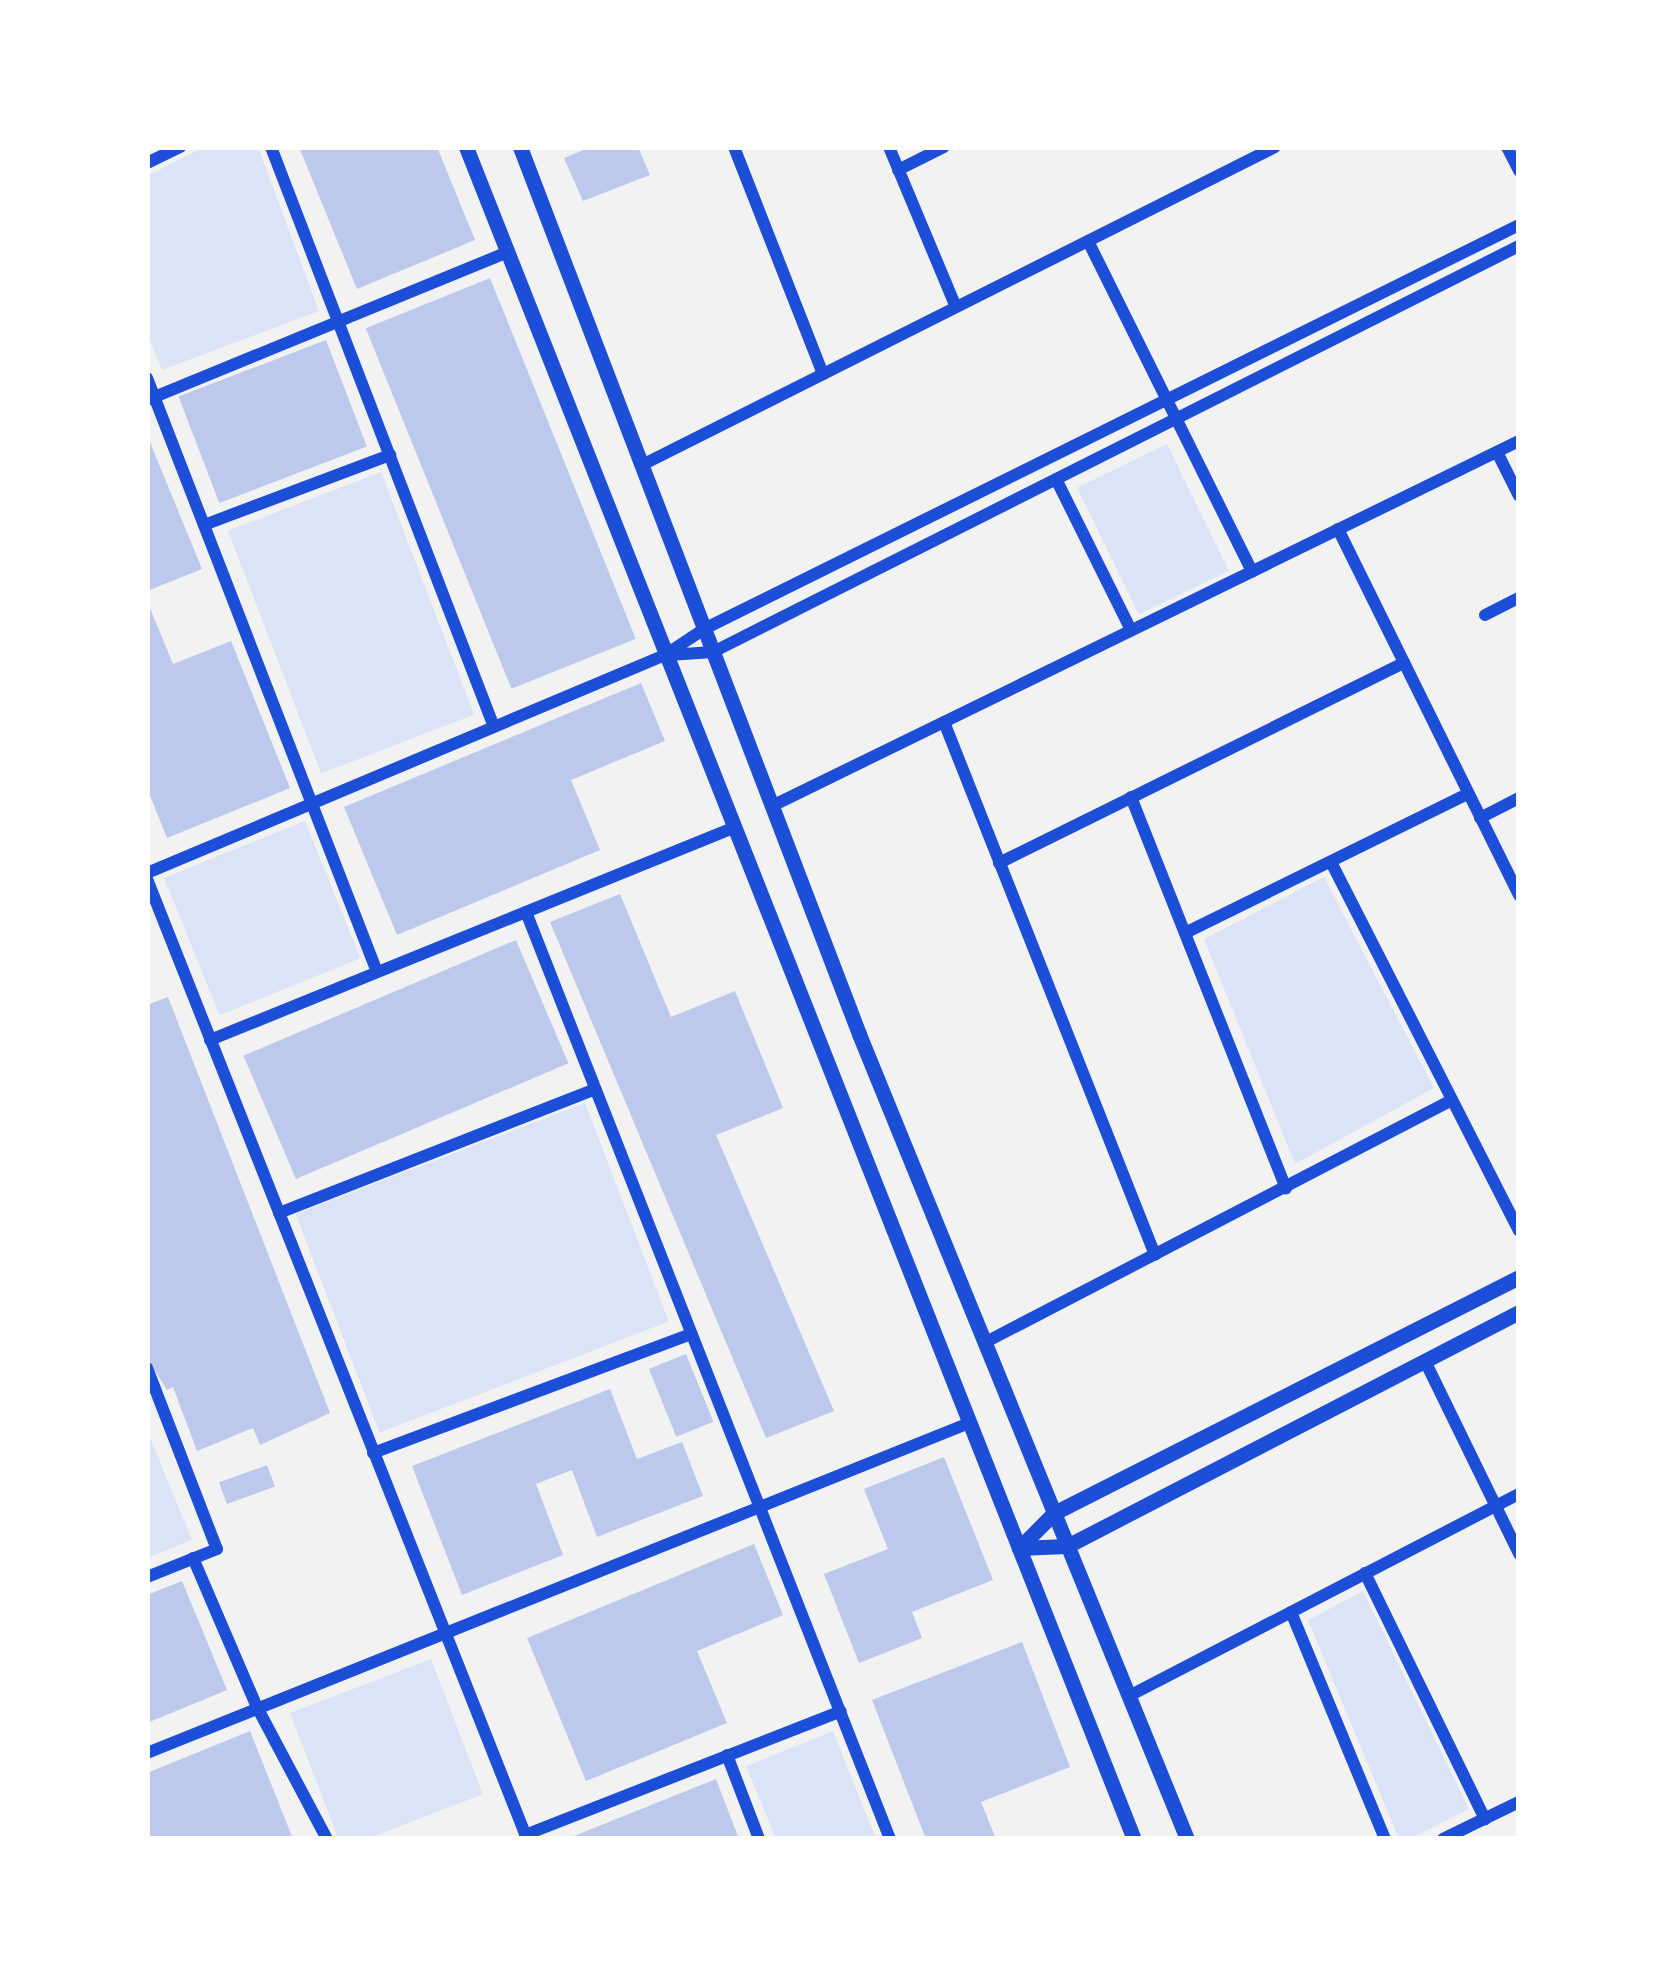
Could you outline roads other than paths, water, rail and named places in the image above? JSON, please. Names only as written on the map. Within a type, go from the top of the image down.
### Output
[{"type":"street","points":[[147,164],[180,147]]},
{"type":"street","points":[[272,147],[494,727]]},
{"type":"street","points":[[466,147],[1135,1839]]},
{"type":"street","points":[[520,147],[772,806],[1187,1839]]},
{"type":"street","points":[[734,147],[823,374]]},
{"type":"street","points":[[889,147],[956,307]]},
{"type":"street","points":[[898,170],[944,147]]},
{"type":"street","points":[[642,464],[1275,147]]},
{"type":"street","points":[[1507,147],[1519,171]]},
{"type":"street","points":[[841,1711],[526,1837],[147,876],[665,656],[704,629],[1519,225]]},
{"type":"street","points":[[1088,241],[1252,572]]},
{"type":"street","points":[[665,656],[713,652],[1519,246]]},
{"type":"street","points":[[151,398],[507,252]]},
{"type":"street","points":[[147,378],[377,972]]},
{"type":"street","points":[[772,806],[1519,441]]},
{"type":"street","points":[[1497,452],[1519,496]]},
{"type":"street","points":[[204,525],[390,455]]},
{"type":"street","points":[[1056,479],[1131,631]]},
{"type":"street","points":[[1338,529],[1519,896]]},
{"type":"street","points":[[1485,615],[1519,598]]},
{"type":"street","points":[[999,863],[1404,663]]},
{"type":"street","points":[[944,722],[1155,1255]]},
{"type":"street","points":[[1186,933],[1468,794]]},
{"type":"street","points":[[1131,797],[1286,1188]]},
{"type":"street","points":[[1480,818],[1519,798]]},
{"type":"street","points":[[210,1040],[733,828]]},
{"type":"street","points":[[1331,862],[1519,1232]]},
{"type":"street","points":[[526,912],[890,1839]]},
{"type":"street","points":[[279,1213],[596,1089]]},
{"type":"street","points":[[985,1343],[1452,1100]]},
{"type":"street","points":[[1018,1548],[1054,1514],[1519,1277]]},
{"type":"street","points":[[1018,1548],[1067,1546],[1519,1312]]},
{"type":"street","points":[[373,1454],[692,1334]]},
{"type":"street","points":[[1425,1360],[1519,1554]]},
{"type":"street","points":[[147,1368],[217,1549],[147,1577]]},
{"type":"street","points":[[147,1753],[969,1423]]},
{"type":"street","points":[[1129,1696],[1519,1493]]},
{"type":"street","points":[[193,1558],[257,1708],[327,1839]]},
{"type":"street","points":[[1365,1573],[1485,1819]]},
{"type":"street","points":[[1292,1612],[1385,1839]]},
{"type":"street","points":[[728,1755],[759,1839]]},
{"type":"street","points":[[1443,1839],[1519,1802]]}]
